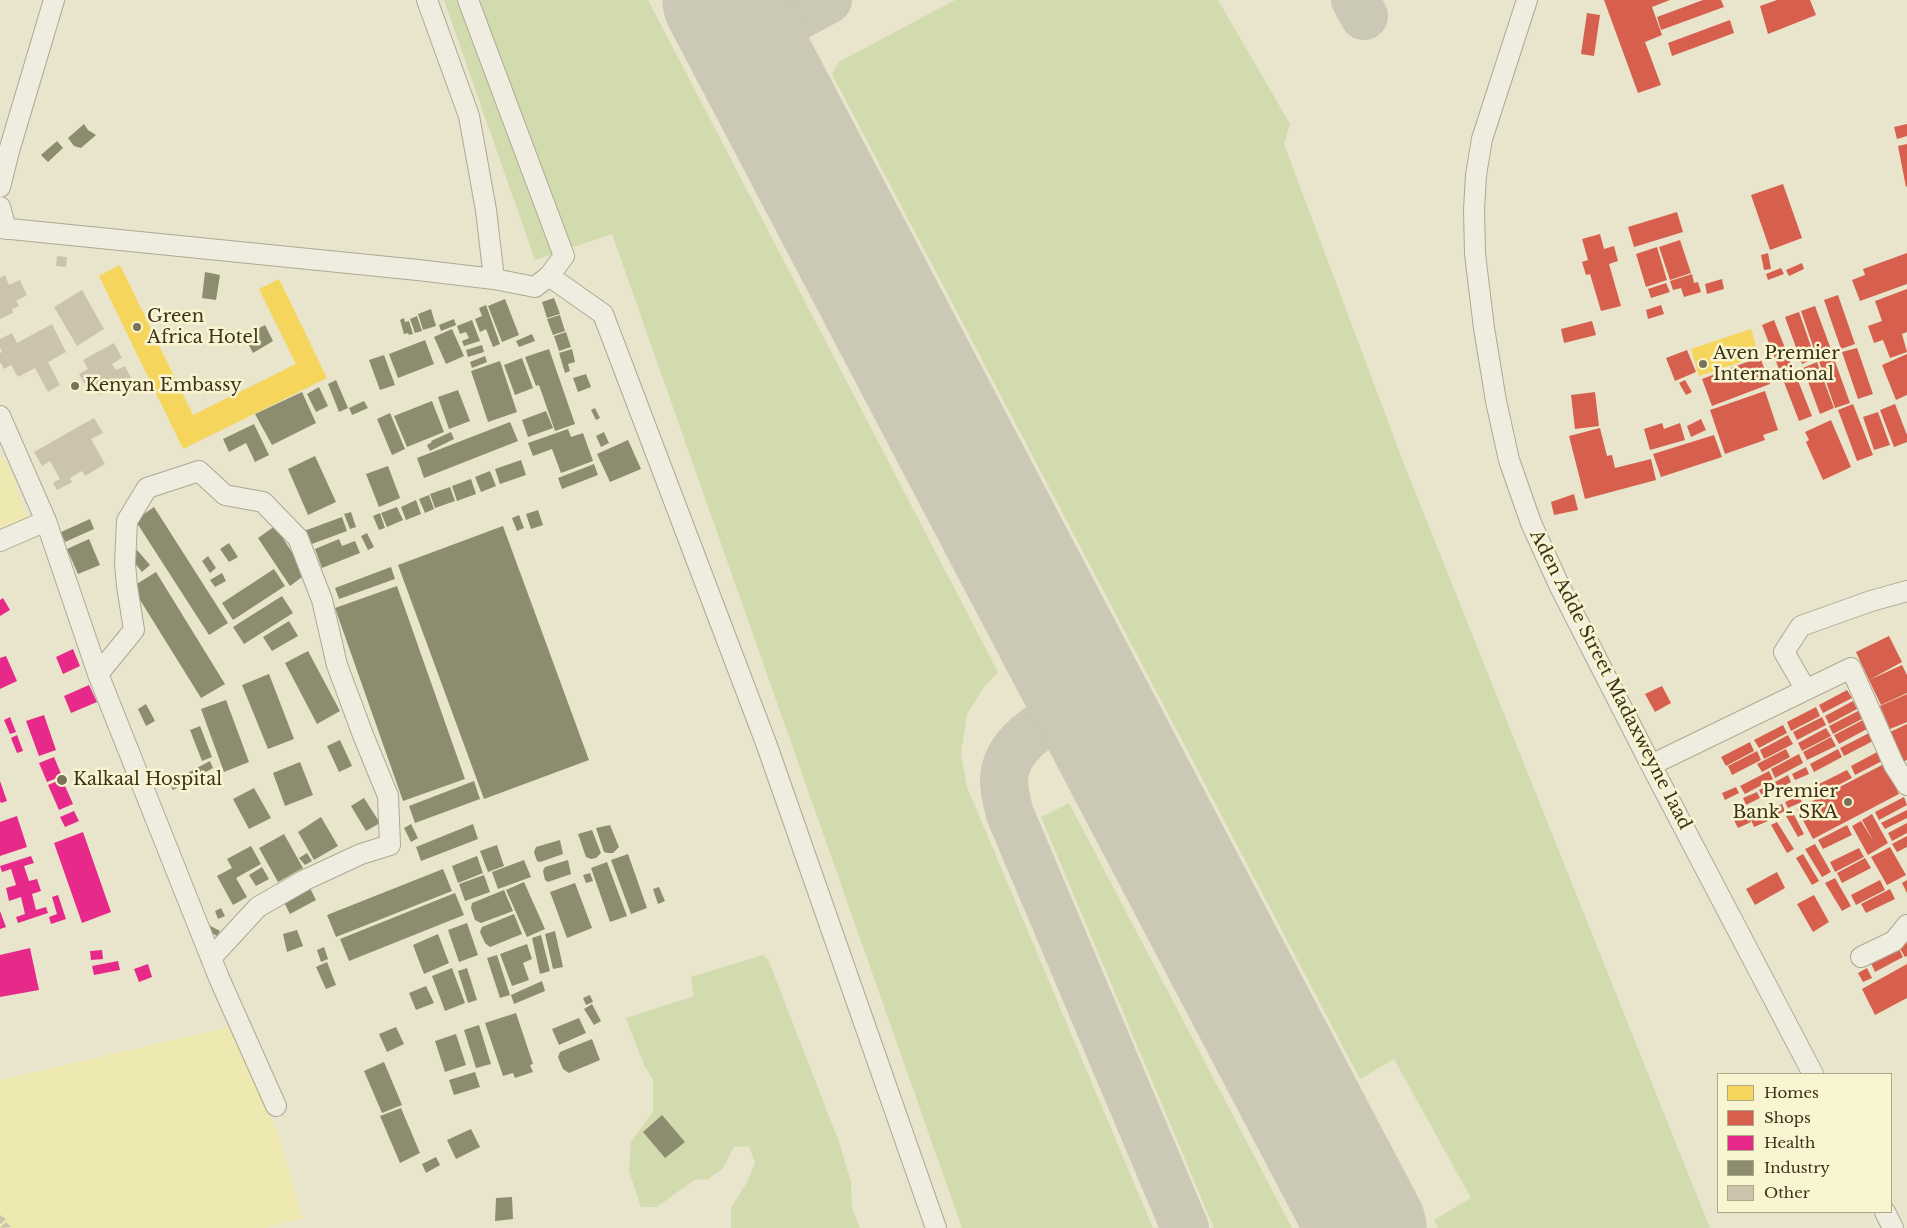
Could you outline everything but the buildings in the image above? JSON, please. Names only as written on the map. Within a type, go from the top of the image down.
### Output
[{"type":"street","points":[[0,187],[54,0]]},
{"type":"street","points":[[427,0],[468,116],[486,210],[494,279]]},
{"type":"street","points":[[0,207],[3,228],[494,279],[535,287],[549,276],[564,256],[468,0]]},
{"type":"street","name":"Aden Adde Street Madaxweyne 1aad","points":[[1527,0],[1482,139],[1476,175],[1474,210],[1475,254],[1484,328],[1496,401],[1510,460],[1531,523],[1559,585],[1812,1073]]},
{"type":"street","points":[[549,276],[603,314],[766,743],[936,1228]]},
{"type":"street","points":[[0,416],[46,521],[98,674],[211,958],[276,1106]]},
{"type":"street","points":[[98,674],[134,630],[126,586],[127,521],[147,488],[199,471],[225,496],[263,502],[298,538],[322,600],[336,665],[388,796],[390,845],[361,854],[305,880],[258,908],[211,958]]},
{"type":"street","points":[[0,541],[46,521]]},
{"type":"street","points":[[1806,690],[1784,652],[1801,626],[1871,601],[1907,591]]},
{"type":"street","points":[[1651,765],[1852,668],[1894,766],[1907,785]]},
{"type":"street","points":[[1861,957],[1894,941],[1907,925]]},
{"type":"street","points":[[1886,1213],[1894,1228]]},
{"type":"green space","points":[[444,0],[648,0],[998,672],[984,687],[967,714],[961,754],[967,787],[1153,1228],[962,1228],[612,234],[535,260]]},
{"type":"green space","points":[[955,0],[1218,0],[1290,124],[1284,144],[1404,464],[1710,1228],[1438,1228],[1434,1220],[1471,1198],[1394,1059],[1360,1079],[832,74],[839,62]]},
{"type":"green space","points":[[1069,803],[1292,1228],[1214,1228],[1041,817]]},
{"type":"green space","points":[[763,955],[768,959],[839,1142],[851,1182],[852,1208],[860,1228],[731,1228],[731,1208],[747,1182],[755,1163],[749,1146],[734,1147],[723,1168],[708,1179],[694,1180],[657,1207],[641,1207],[629,1171],[631,1142],[653,1112],[653,1080],[644,1065],[626,1018],[694,996],[691,977]]},
{"type":"sand","points":[[0,457],[8,463],[28,519],[0,532]]},
{"type":"sand","points":[[233,1026],[278,1134],[303,1218],[264,1228],[0,1228],[0,1080]]},
{"type":"taxiway","points":[[745,44],[828,0]]},
{"type":"taxiway","points":[[1355,0],[1364,16]]},
{"type":"taxiway","points":[[1089,698],[1035,730],[1013,752],[1007,765],[1004,780],[1006,797],[1010,814],[1185,1228]]},
{"type":"runway","points":[[722,0],[1367,1228]]},
{"type":"place","name":"Green Africa Hotel","points":[[137,327]]},
{"type":"place","name":"Aven Premier International","points":[[1703,364]]},
{"type":"place","name":"Kenyan Embassy","points":[[75,386]]},
{"type":"place","name":"Kalkaal Hospital","points":[[62,780]]},
{"type":"place","name":"Premier Bank - SKA","points":[[1848,802]]}]
